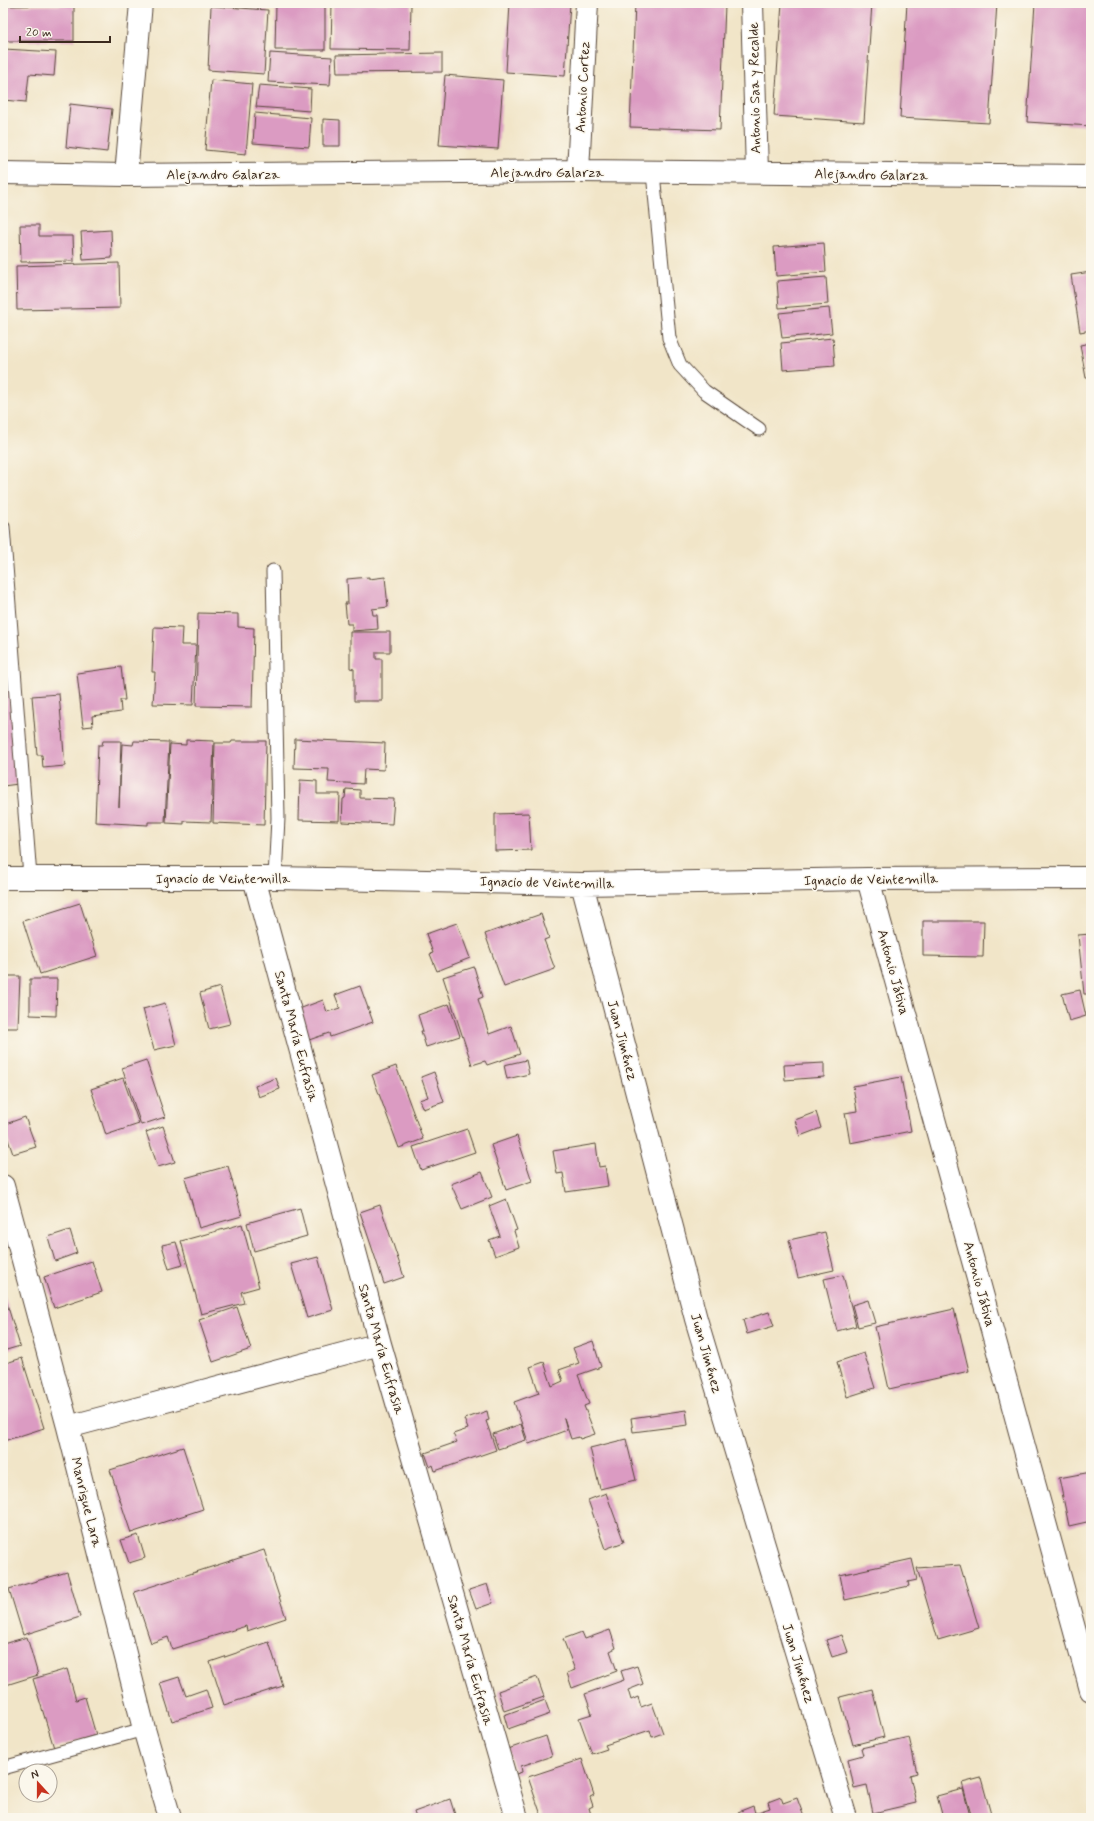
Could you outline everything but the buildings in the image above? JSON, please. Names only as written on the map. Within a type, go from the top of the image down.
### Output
[{"type":"street","points":[[126,175],[141,3]]},
{"type":"street","name":"Antonio Cortez","points":[[578,171],[587,3]]},
{"type":"street","name":"Antonio Saa y Recalde","points":[[752,3],[757,172]]},
{"type":"street","name":"Alejandro Galarza","points":[[3,173],[126,175],[578,171],[653,173],[757,172],[1091,176]]},
{"type":"street","name":"Ignacio de Veintemilla","points":[[3,878],[275,878],[582,884],[868,879],[1091,878]]},
{"type":"street","name":"Santa María Eufrasia","points":[[254,878],[380,1344],[517,1818]]},
{"type":"street","name":"Antonio Játiva","points":[[868,879],[1091,1690]]},
{"type":"street","name":"Juan Jiménez","points":[[582,884],[696,1319],[846,1818]]},
{"type":"street","name":"Manrique Lara","points":[[3,1186],[68,1427],[144,1729],[170,1818]]},
{"type":"street","points":[[68,1427],[380,1344]]},
{"type":"lane","points":[[653,173],[669,338],[680,365],[704,391],[759,429]]},
{"type":"lane","points":[[3,527],[30,877]]},
{"type":"lane","points":[[272,571],[278,818],[275,878]]},
{"type":"lane","points":[[3,1768],[144,1729]]}]
